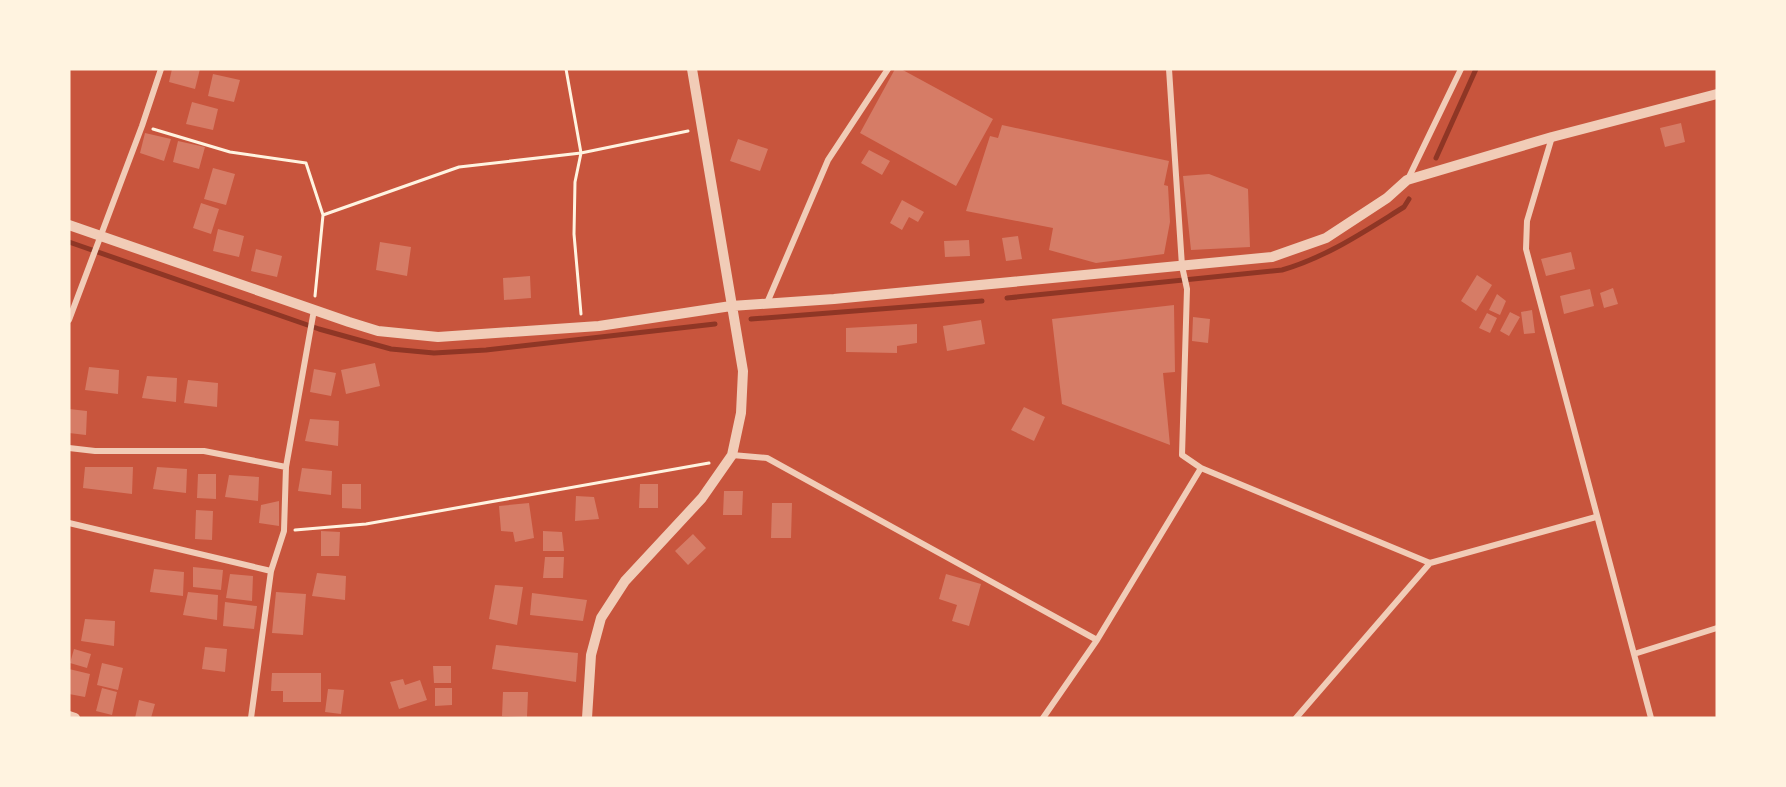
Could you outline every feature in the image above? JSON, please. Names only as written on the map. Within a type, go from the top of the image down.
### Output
[{"type":"street","points":[[69,320],[161,69]]},
{"type":"street","points":[[587,718],[591,655],[601,618],[625,581],[702,498],[732,454],[741,413],[743,371],[692,69]]},
{"type":"street","points":[[767,303],[828,160],[888,69]]},
{"type":"street","points":[[1168,69],[1187,289],[1182,455],[1201,468],[1430,563]]},
{"type":"street","points":[[69,225],[378,331],[411,336],[438,337],[583,328],[731,306],[1184,270],[1272,257],[1326,238],[1387,198],[1407,180],[1461,69]]},
{"type":"street","points":[[1407,180],[1552,137],[1717,94]]},
{"type":"street","points":[[1552,137],[1527,221],[1526,249],[1651,718]]},
{"type":"street","points":[[250,718],[271,571],[284,531],[286,467],[314,324],[314,310]]},
{"type":"street","points":[[69,448],[94,451],[204,451],[286,467]]},
{"type":"street","points":[[732,454],[767,458],[1097,640]]},
{"type":"street","points":[[1043,718],[1097,640],[1201,468]]},
{"type":"street","points":[[1296,718],[1430,563],[1596,517]]},
{"type":"street","points":[[69,523],[271,571]]},
{"type":"street","points":[[1635,654],[1717,628]]},
{"type":"street","points":[[69,716],[75,718]]},
{"type":"path","points":[[566,69],[581,153],[575,182],[574,234],[583,328]]},
{"type":"path","points":[[142,126],[230,152],[306,163],[323,215],[314,310]]},
{"type":"path","points":[[323,215],[459,167],[581,153],[702,128]]},
{"type":"path","points":[[284,531],[366,524],[696,466],[732,454]]},
{"type":"building","points":[[172,69],[200,69],[195,89],[169,82]]},
{"type":"building","points":[[895,69],[901,69],[993,119],[956,186],[860,133]]},
{"type":"building","points":[[213,74],[240,80],[234,102],[208,96]]},
{"type":"building","points":[[192,102],[218,109],[213,130],[186,124]]},
{"type":"building","points":[[1681,123],[1685,142],[1665,147],[1660,128]]},
{"type":"building","points":[[1002,125],[1169,161],[1164,185],[1168,186],[1170,222],[1164,254],[1096,263],[1049,250],[1053,228],[966,211],[990,136],[998,138]]},
{"type":"building","points":[[145,133],[171,139],[164,161],[140,153]]},
{"type":"building","points":[[738,139],[768,149],[760,171],[730,161]]},
{"type":"building","points":[[178,141],[205,147],[199,169],[173,162]]},
{"type":"building","points":[[869,150],[890,161],[882,175],[861,163]]},
{"type":"building","points":[[213,168],[235,174],[226,205],[204,199]]},
{"type":"building","points":[[1209,174],[1248,189],[1250,247],[1191,250],[1183,176]]},
{"type":"building","points":[[902,200],[924,212],[918,222],[909,217],[902,230],[890,223]]},
{"type":"building","points":[[201,203],[219,209],[211,234],[193,228]]},
{"type":"building","points":[[218,229],[244,236],[239,257],[213,251]]},
{"type":"building","points":[[1018,236],[1022,259],[1006,261],[1002,238]]},
{"type":"building","points":[[969,240],[970,256],[945,257],[944,241]]},
{"type":"building","points":[[380,242],[411,247],[407,276],[376,270]]},
{"type":"building","points":[[256,249],[282,256],[277,277],[251,271]]},
{"type":"building","points":[[1571,252],[1575,269],[1546,276],[1541,259]]},
{"type":"building","points":[[1477,275],[1492,285],[1476,311],[1461,301]]},
{"type":"building","points":[[530,276],[531,298],[504,300],[503,278]]},
{"type":"building","points":[[1613,288],[1618,304],[1604,308],[1600,293]]},
{"type":"building","points":[[1590,289],[1594,306],[1564,314],[1560,296]]},
{"type":"building","points":[[1497,294],[1506,301],[1500,315],[1489,310]]},
{"type":"building","points":[[1174,305],[1175,372],[1163,373],[1170,445],[1062,404],[1052,319]]},
{"type":"building","points":[[1532,310],[1535,333],[1524,334],[1521,312]]},
{"type":"building","points":[[1510,312],[1520,317],[1509,336],[1500,331]]},
{"type":"building","points":[[1487,313],[1497,318],[1490,333],[1479,328]]},
{"type":"building","points":[[1193,317],[1210,319],[1208,343],[1192,341]]},
{"type":"building","points":[[981,320],[985,344],[947,351],[943,326]]},
{"type":"building","points":[[917,324],[917,343],[897,346],[897,353],[846,352],[846,328]]},
{"type":"building","points":[[375,363],[380,386],[346,394],[341,370]]},
{"type":"building","points":[[89,367],[119,370],[118,394],[85,390]]},
{"type":"building","points":[[314,369],[336,373],[331,396],[310,392]]},
{"type":"building","points":[[147,376],[177,378],[176,402],[142,398]]},
{"type":"building","points":[[188,380],[218,383],[217,407],[184,403]]},
{"type":"building","points":[[1024,407],[1045,417],[1034,441],[1011,430]]},
{"type":"building","points":[[69,409],[87,411],[86,435],[69,433]]},
{"type":"building","points":[[310,419],[339,421],[338,446],[305,441]]},
{"type":"building","points":[[85,467],[133,467],[132,494],[83,488]]},
{"type":"building","points":[[157,467],[187,469],[186,493],[153,489]]},
{"type":"building","points":[[302,468],[332,471],[331,495],[298,491]]},
{"type":"building","points":[[198,474],[216,474],[216,499],[197,498]]},
{"type":"building","points":[[229,475],[259,477],[258,501],[225,497]]},
{"type":"building","points":[[342,484],[361,484],[361,509],[342,508]]},
{"type":"building","points":[[640,484],[658,484],[658,508],[639,508]]},
{"type":"building","points":[[724,491],[743,491],[742,515],[723,515]]},
{"type":"building","points":[[576,496],[594,497],[599,519],[575,521]]},
{"type":"building","points":[[279,501],[279,526],[259,523],[261,505]]},
{"type":"building","points":[[529,503],[534,538],[515,542],[513,532],[501,531],[499,506]]},
{"type":"building","points":[[772,503],[792,503],[791,538],[771,538]]},
{"type":"building","points":[[196,510],[213,511],[212,540],[195,539]]},
{"type":"building","points":[[321,531],[340,532],[339,556],[321,556]]},
{"type":"building","points":[[543,531],[562,532],[564,551],[543,551]]},
{"type":"building","points":[[693,534],[706,548],[688,565],[675,551]]},
{"type":"building","points":[[545,557],[564,557],[563,578],[543,578]]},
{"type":"building","points":[[193,567],[223,570],[221,590],[193,587]]},
{"type":"building","points":[[154,569],[184,572],[183,596],[150,592]]},
{"type":"building","points":[[317,573],[346,576],[345,600],[312,596]]},
{"type":"building","points":[[230,574],[253,576],[252,601],[226,598]]},
{"type":"building","points":[[946,574],[981,584],[969,626],[952,621],[957,605],[939,599]]},
{"type":"building","points":[[495,585],[523,587],[517,625],[489,619]]},
{"type":"building","points":[[188,592],[218,595],[217,620],[183,615]]},
{"type":"building","points":[[276,592],[306,594],[303,635],[272,633]]},
{"type":"building","points":[[532,593],[587,600],[583,621],[530,615]]},
{"type":"building","points":[[225,602],[257,606],[254,629],[223,626]]},
{"type":"building","points":[[85,619],[115,621],[114,646],[81,641]]},
{"type":"building","points":[[496,645],[578,653],[576,682],[492,669]]},
{"type":"building","points":[[205,647],[227,649],[225,672],[202,669]]},
{"type":"building","points":[[74,649],[91,654],[87,668],[70,663]]},
{"type":"building","points":[[102,663],[123,668],[118,690],[97,685]]},
{"type":"building","points":[[433,666],[451,666],[451,683],[434,683]]},
{"type":"building","points":[[69,669],[90,674],[85,697],[69,694]]},
{"type":"building","points":[[272,673],[321,673],[321,702],[283,702],[283,691],[271,691]]},
{"type":"building","points":[[403,679],[405,685],[420,680],[427,700],[399,709],[390,682]]},
{"type":"building","points":[[102,688],[117,692],[112,715],[96,711]]},
{"type":"building","points":[[435,688],[452,688],[452,705],[435,706]]},
{"type":"building","points":[[328,689],[344,690],[341,714],[325,712]]},
{"type":"building","points":[[503,692],[528,692],[527,717],[502,716]]},
{"type":"building","points":[[139,700],[155,704],[151,718],[135,718]]},
{"type":"waterway","points":[[1436,158],[1476,69]]},
{"type":"waterway","points":[[1007,298],[1282,270],[1299,265],[1345,243],[1404,207],[1409,199]]},
{"type":"waterway","points":[[69,242],[319,329],[391,349],[434,353],[486,350],[715,324]]},
{"type":"waterway","points":[[751,319],[982,301]]}]
